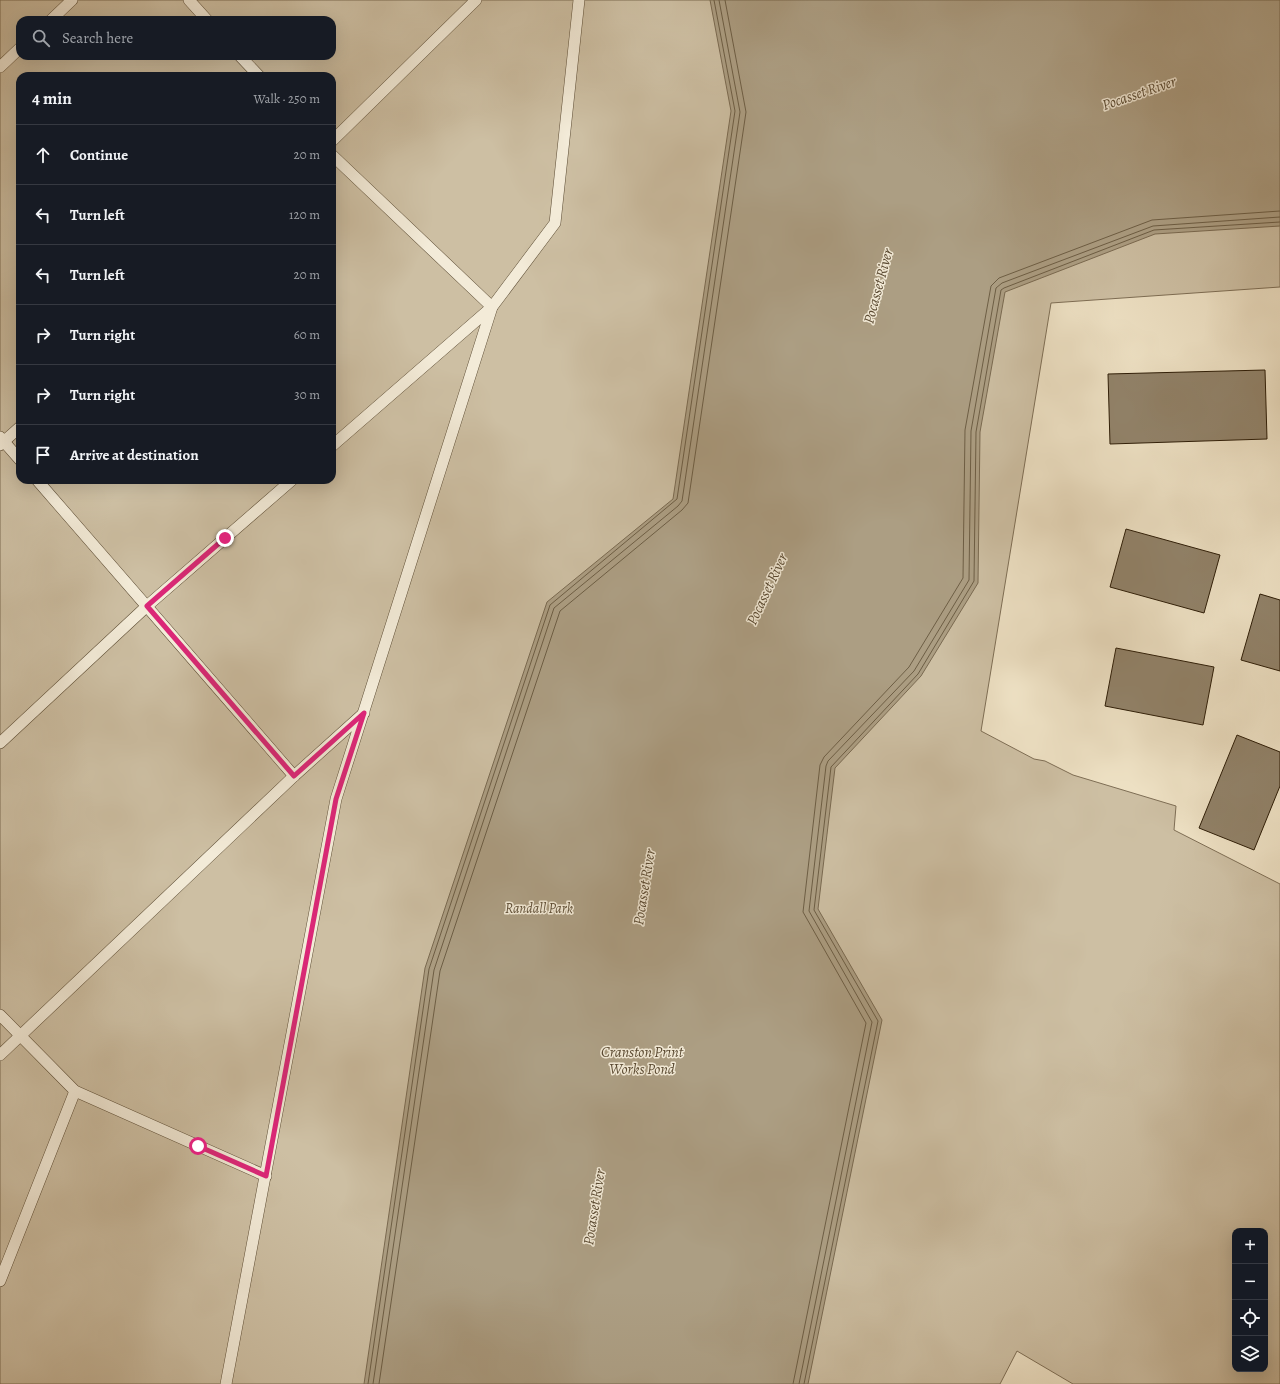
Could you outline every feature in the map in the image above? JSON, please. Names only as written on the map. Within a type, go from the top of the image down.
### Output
[{"type":"lane","points":[[55,16],[72,0]]},
{"type":"lane","points":[[189,0],[203,16]]},
{"type":"lane","points":[[336,137],[476,0]]},
{"type":"lane","points":[[336,443],[492,307],[555,223],[579,0]]},
{"type":"lane","points":[[0,67],[16,52]]},
{"type":"lane","points":[[244,60],[255,72]]},
{"type":"lane","points":[[336,158],[492,307]]},
{"type":"lane","points":[[226,1384],[336,799],[492,307]]},
{"type":"lane","points":[[16,430],[1,442],[16,456]]},
{"type":"lane","points":[[40,484],[294,776]]},
{"type":"lane","points":[[0,743],[147,606],[287,484]]},
{"type":"lane","points":[[0,1055],[294,776],[364,713]]},
{"type":"lane","points":[[0,1015],[75,1092],[266,1176]]},
{"type":"lane","points":[[0,1282],[75,1092]]},
{"type":"green space","name":"Randall Park","points":[[0,0],[1280,0],[1280,287],[1051,303],[981,731],[1034,759],[1045,761],[1073,775],[1176,806],[1174,830],[1280,884],[1280,1384],[1073,1384],[1017,1351],[1000,1384],[0,1384]]},
{"type":"water","name":"Cranston Print Works Pond","points":[[710,0],[1280,0],[1280,226],[1155,234],[1005,292],[980,432],[978,583],[921,676],[835,768],[818,909],[882,1020],[808,1384],[364,1384],[425,968],[547,602],[673,499],[731,111]]},
{"type":"building","points":[[1265,370],[1267,439],[1110,444],[1108,374]]},
{"type":"building","points":[[1126,529],[1220,555],[1204,613],[1110,587]]},
{"type":"building","points":[[1260,594],[1280,600],[1280,671],[1241,660]]},
{"type":"building","points":[[1116,648],[1214,667],[1203,725],[1105,706]]},
{"type":"building","points":[[1237,735],[1280,752],[1280,786],[1254,850],[1199,828]]},
{"type":"route","points":[[198,1146],[266,1176],[336,799],[364,713],[294,776],[147,606],[225,538]]},
{"type":"water label","name":"Pocasset River","points":[[1139,93]]},
{"type":"water label","name":"Pocasset River","points":[[878,286]]},
{"type":"water label","name":"Pocasset River","points":[[767,589]]},
{"type":"water label","name":"Pocasset River","points":[[644,887]]},
{"type":"water label","name":"Pocasset River","points":[[594,1207]]}]
